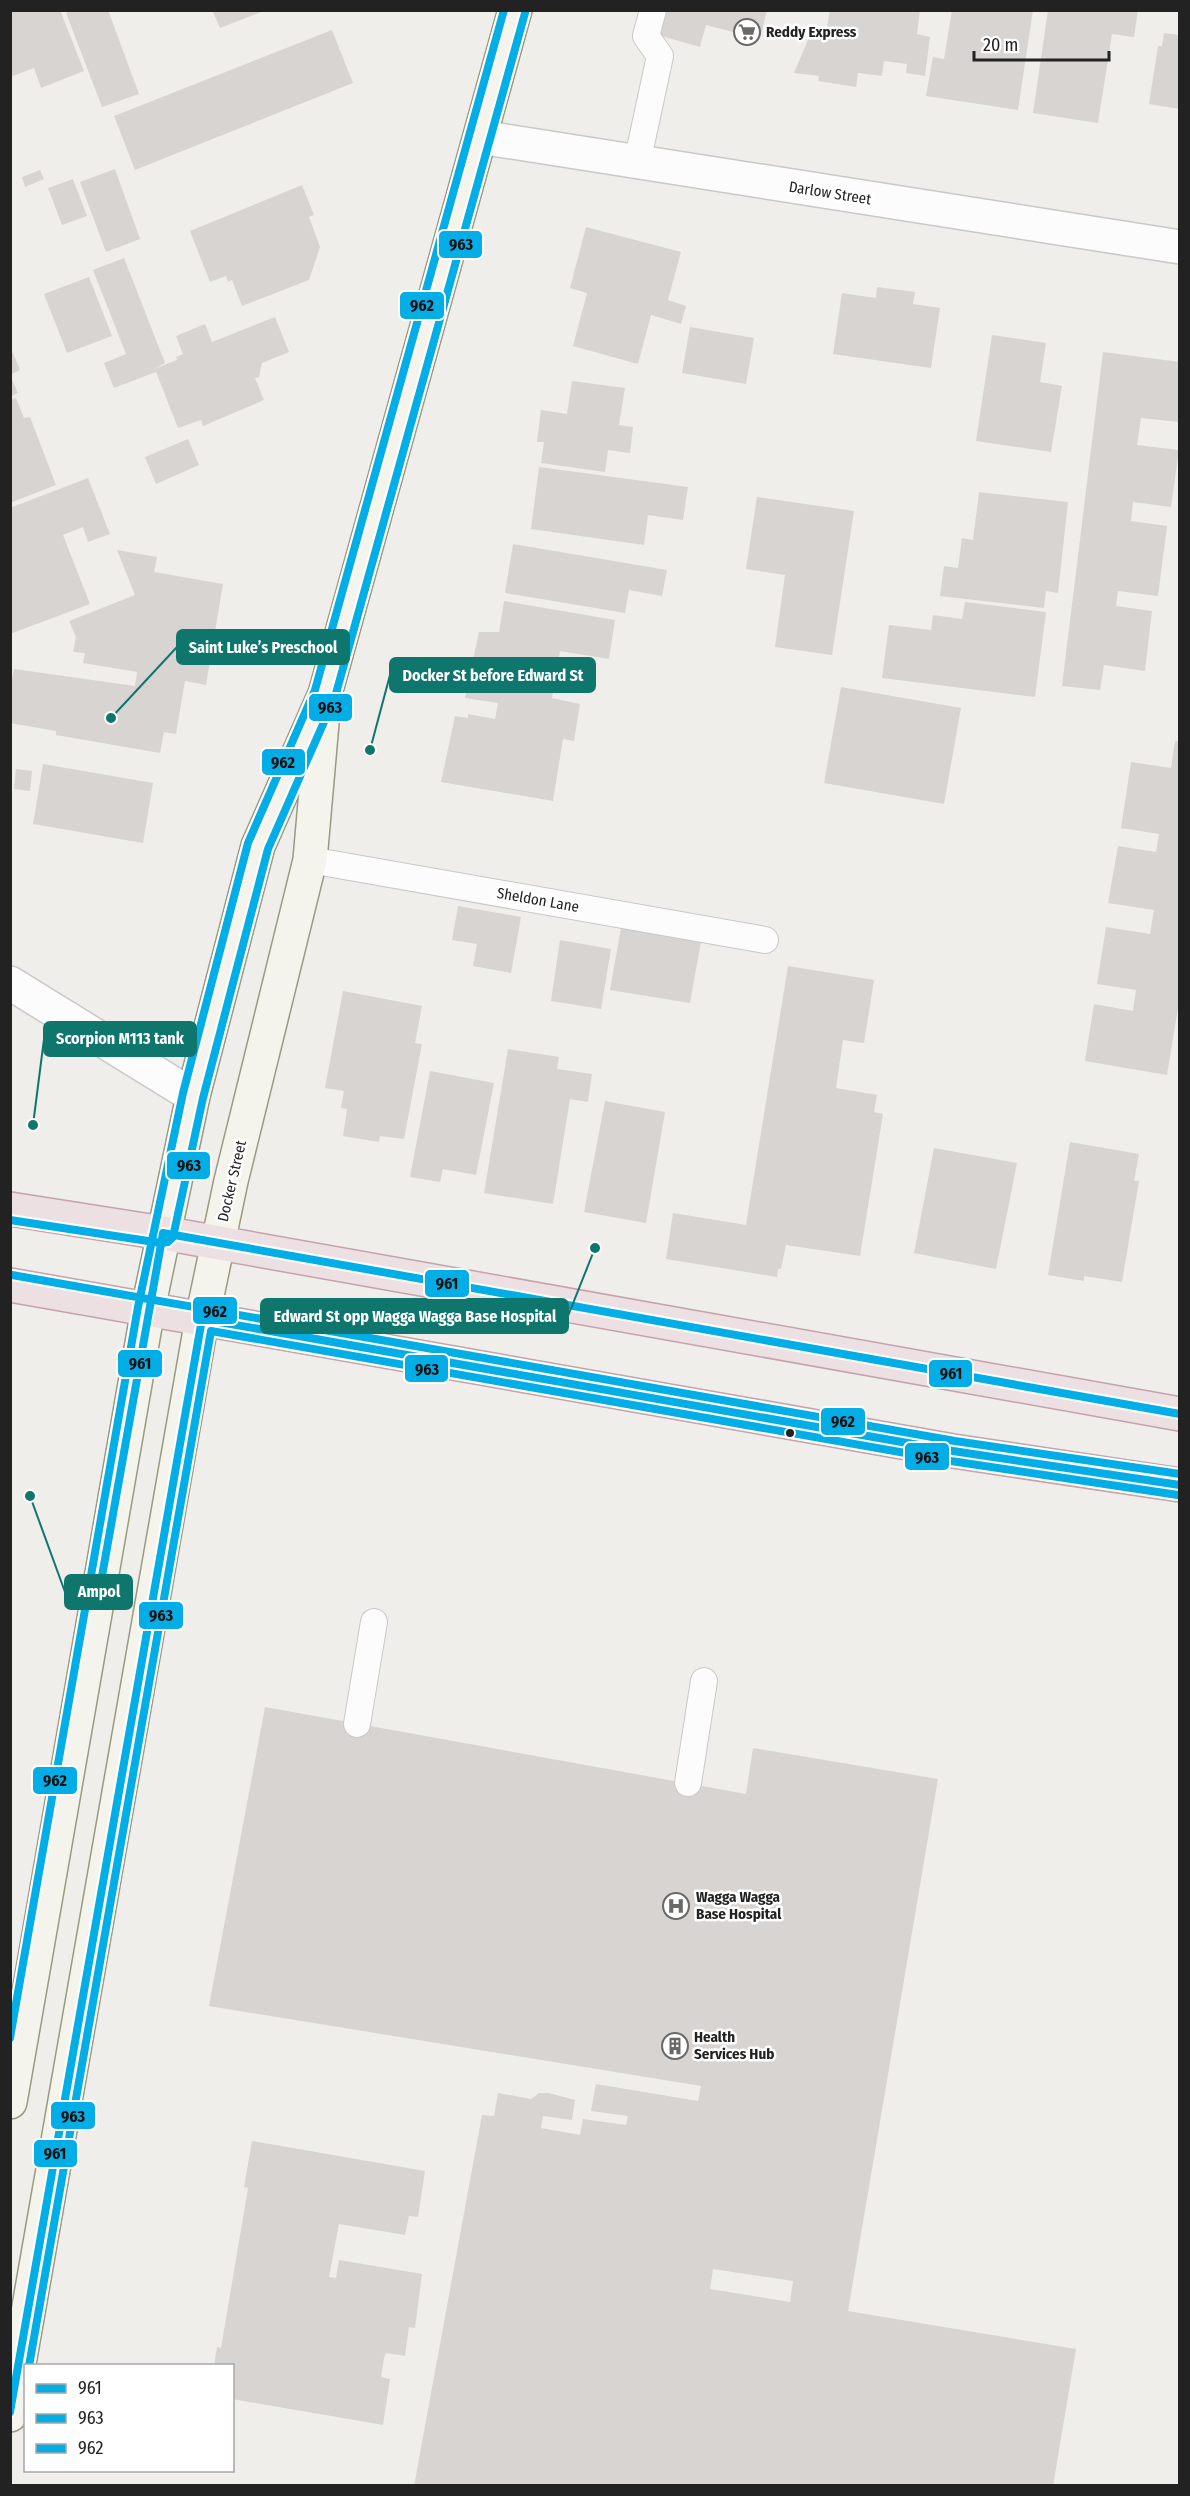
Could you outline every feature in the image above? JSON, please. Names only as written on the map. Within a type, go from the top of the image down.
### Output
[{"type":"highway","points":[[10,1209],[163,1233],[1179,1414]]},
{"type":"highway","points":[[10,1285],[941,1449],[1179,1485]]},
{"type":"main road","name":"Docker Street","points":[[10,2102],[18,2018],[148,1309],[193,1096],[258,846],[325,694],[515,10]]},
{"type":"main road","name":"Docker Street","points":[[10,2415],[202,1319],[218,1243],[310,860],[325,694]]},
{"type":"street","name":"Darlow Street","points":[[480,137],[1179,247]]},
{"type":"street","points":[[10,983],[193,1096]]},
{"type":"lane","points":[[637,163],[660,56],[646,36],[653,10]]},
{"type":"lane","name":"Sheldon Lane","points":[[310,860],[765,940]]},
{"type":"lane","points":[[357,1724],[374,1622]]},
{"type":"lane","points":[[688,1783],[704,1681]]},
{"type":"building","points":[[10,10],[60,10],[84,71],[41,88],[34,68],[10,77]]},
{"type":"building","points":[[72,10],[108,10],[139,94],[102,107],[66,13]]},
{"type":"building","points":[[212,10],[264,10],[264,11],[220,28]]},
{"type":"building","points":[[660,10],[767,10],[760,39],[706,25],[700,47],[654,34]]},
{"type":"building","points":[[830,10],[920,10],[917,34],[930,37],[925,76],[906,73],[907,64],[884,61],[882,76],[858,73],[856,87],[818,81],[819,76],[794,73],[810,35],[825,38]]},
{"type":"building","points":[[952,10],[1033,10],[1018,110],[926,96],[933,57],[944,59]]},
{"type":"building","points":[[1048,10],[1138,10],[1134,37],[1112,34],[1098,123],[1033,113]]},
{"type":"building","points":[[332,30],[353,83],[135,170],[114,116]]},
{"type":"building","points":[[1164,33],[1180,35],[1180,109],[1149,104],[1158,46],[1162,46]]},
{"type":"building","points":[[115,169],[140,239],[106,252],[80,182]]},
{"type":"building","points":[[40,170],[44,179],[25,187],[22,177]]},
{"type":"building","points":[[73,179],[87,216],[62,225],[48,188]]},
{"type":"building","points":[[302,185],[314,215],[309,217],[320,247],[309,280],[242,306],[232,280],[228,282],[226,276],[210,282],[190,231]]},
{"type":"building","points":[[586,227],[681,252],[668,300],[686,306],[681,324],[651,315],[638,364],[573,346],[587,293],[570,288]]},
{"type":"building","points":[[124,258],[165,363],[154,369],[177,360],[176,357],[183,354],[176,336],[205,324],[212,342],[275,317],[289,352],[262,363],[259,377],[255,378],[264,400],[203,426],[201,420],[178,428],[156,372],[114,388],[104,363],[126,354],[93,270]]},
{"type":"building","points":[[89,277],[112,336],[67,353],[44,294]]},
{"type":"building","points":[[877,287],[915,292],[913,304],[940,308],[931,368],[833,354],[842,293],[876,298]]},
{"type":"building","points":[[690,327],[754,338],[746,384],[682,373]]},
{"type":"building","points":[[992,335],[1046,343],[1040,382],[1062,386],[1051,452],[976,441]]},
{"type":"building","points":[[10,346],[20,370],[10,375]]},
{"type":"building","points":[[1103,352],[1180,362],[1180,417],[1179,422],[1141,418],[1137,445],[1179,450],[1171,507],[1133,502],[1131,521],[1167,526],[1158,596],[1118,591],[1116,606],[1152,611],[1145,671],[1104,665],[1100,690],[1062,686]]},
{"type":"building","points":[[10,375],[18,393],[10,397]]},
{"type":"building","points":[[572,381],[625,388],[619,425],[633,427],[630,453],[608,450],[605,472],[541,463],[544,442],[537,442],[541,410],[567,414]]},
{"type":"building","points":[[16,398],[24,418],[30,417],[56,485],[10,503],[10,400]]},
{"type":"building","points":[[188,439],[199,465],[156,484],[145,457]]},
{"type":"building","points":[[539,467],[688,487],[683,520],[648,515],[644,545],[531,529]]},
{"type":"building","points":[[88,478],[110,534],[88,542],[83,527],[63,535],[90,604],[10,634],[10,508]]},
{"type":"building","points":[[979,492],[1068,502],[1058,593],[1046,591],[1044,608],[940,596],[944,566],[958,568],[962,538],[973,540]]},
{"type":"building","points":[[757,497],[854,511],[832,655],[775,647],[785,575],[746,569]]},
{"type":"building","points":[[513,544],[667,570],[662,596],[629,590],[625,613],[505,593]]},
{"type":"building","points":[[117,550],[157,557],[154,572],[223,584],[206,685],[185,681],[176,734],[164,732],[160,753],[56,735],[56,731],[10,723],[10,690],[14,669],[135,686],[137,672],[83,663],[85,653],[73,652],[76,637],[69,621],[135,595]]},
{"type":"building","points":[[504,601],[615,620],[609,659],[560,651],[552,698],[580,704],[574,741],[563,739],[553,801],[441,782],[455,716],[468,718],[468,714],[495,719],[498,703],[465,698],[479,632],[499,632]]},
{"type":"building","points":[[965,602],[1046,612],[1035,697],[882,678],[889,625],[931,630],[933,615],[962,619]]},
{"type":"building","points":[[841,687],[961,708],[944,804],[824,783]]},
{"type":"building","points":[[1175,741],[1180,742],[1180,996],[1167,1075],[1085,1061],[1094,1004],[1133,1011],[1136,990],[1097,984],[1106,927],[1150,934],[1154,910],[1108,903],[1118,846],[1156,852],[1159,834],[1121,828],[1131,762],[1171,768]]},
{"type":"building","points":[[43,764],[153,783],[143,843],[33,824]]},
{"type":"building","points":[[16,769],[32,771],[30,791],[14,789]]},
{"type":"building","points":[[458,906],[521,917],[511,973],[473,966],[477,944],[452,940]]},
{"type":"building","points":[[621,928],[701,942],[690,1003],[610,990]]},
{"type":"building","points":[[560,940],[611,949],[601,1009],[551,1001]]},
{"type":"building","points":[[788,966],[874,980],[864,1043],[843,1040],[836,1088],[877,1095],[874,1112],[883,1114],[860,1256],[786,1245],[777,1277],[666,1259],[673,1213],[746,1225]]},
{"type":"building","points":[[343,991],[422,1006],[415,1043],[422,1044],[404,1139],[380,1136],[379,1142],[343,1136],[347,1109],[341,1108],[344,1091],[325,1088]]},
{"type":"building","points":[[508,1049],[559,1057],[557,1069],[592,1074],[588,1102],[570,1099],[553,1204],[484,1193]]},
{"type":"building","points":[[430,1071],[494,1083],[476,1175],[443,1169],[440,1182],[410,1177]]},
{"type":"building","points":[[605,1101],[665,1112],[646,1223],[584,1212]]},
{"type":"building","points":[[1070,1142],[1139,1154],[1134,1181],[1139,1181],[1122,1282],[1084,1276],[1084,1281],[1048,1275]]},
{"type":"building","points":[[934,1148],[1017,1163],[996,1269],[914,1253]]},
{"type":"building","name":"Health Services Hub","points":[[265,1707],[746,1794],[753,1748],[938,1779],[848,2311],[1076,2349],[1053,2486],[414,2486],[482,2115],[494,2116],[498,2093],[531,2099],[539,2093],[549,2093],[575,2100],[572,2120],[543,2116],[541,2128],[580,2135],[583,2119],[626,2125],[628,2116],[591,2111],[596,2084],[698,2101],[701,2086],[209,2006]],"holes":[[[713,2269],[793,2281],[790,2302],[710,2289]]]},
{"type":"building","points":[[252,2141],[425,2171],[418,2217],[409,2216],[405,2235],[339,2224],[329,2277],[336,2278],[339,2260],[422,2274],[415,2328],[409,2327],[405,2356],[386,2353],[384,2358],[381,2377],[390,2379],[383,2425],[234,2399],[234,2364],[214,2364],[217,2347],[221,2348],[248,2188],[244,2187]]},
{"type":"transit line","name":"962","points":[[10,2038],[138,1307],[183,1093],[248,843],[315,690],[504,10]]},
{"type":"transit line","name":"963","points":[[10,1220],[161,1243],[168,1242],[173,1237],[203,1098],[268,849],[335,697],[525,13]]},
{"type":"transit line","name":"961","points":[[99,1593],[163,1233],[1180,1414]]},
{"type":"transit line","name":"962","points":[[12,1275],[955,1441],[1180,1474]]},
{"type":"transit line","name":"961","points":[[10,2412],[202,1319],[953,1451],[1180,1485]]},
{"type":"transit line","name":"963","points":[[29,2364],[211,1331],[951,1461],[1178,1495]]},
{"type":"place","name":"Reddy Express","points":[[747,32]]},
{"type":"place","name":"Saint Luke’s Preschool","points":[[111,718]]},
{"type":"place","name":"Docker St before Edward St","points":[[370,750]]},
{"type":"place","name":"Scorpion M113 tank","points":[[33,1125]]},
{"type":"place","name":"Edward St opp Wagga Wagga Base Hospital","points":[[595,1248]]},
{"type":"place","name":"Ampol","points":[[30,1496]]},
{"type":"place","name":"Wagga Wagga Base Hospital","points":[[676,1906]]},
{"type":"place","name":"Health Services Hub","points":[[675,2046]]}]
